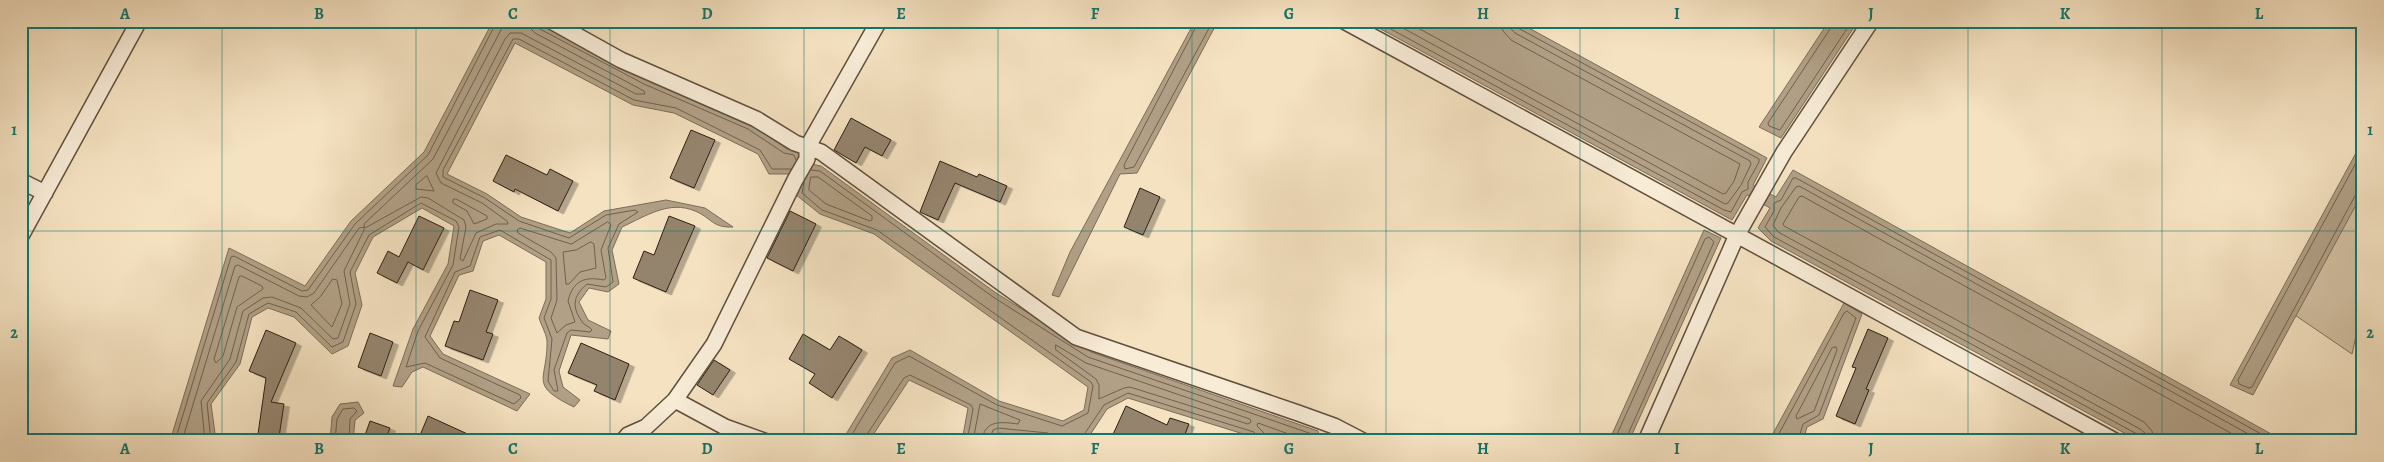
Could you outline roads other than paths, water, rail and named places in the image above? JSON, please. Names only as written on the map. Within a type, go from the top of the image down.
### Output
[{"type":"street","points":[[21,236],[139,21]]},
{"type":"street","points":[[551,21],[621,60],[756,119],[795,143],[807,153],[821,152],[1076,337],[1298,413],[1334,426],[1364,441]]},
{"type":"street","points":[[623,441],[628,435],[646,427],[675,400],[714,344],[807,153],[879,21]]},
{"type":"street","points":[[1344,21],[2115,441]]},
{"type":"street","points":[[1646,441],[1738,235],[1784,152],[1872,21]]},
{"type":"street","points":[[21,181],[44,193]]},
{"type":"street","points":[[675,400],[724,427],[764,441]]},
{"type":"water","points":[[493,21],[536,21],[646,79],[750,124],[787,149],[797,151],[807,162],[821,166],[996,293],[1091,352],[1318,431],[1320,441],[1256,441],[1253,437],[1128,398],[1107,409],[1086,441],[998,433],[992,441],[962,441],[968,408],[909,380],[869,441],[842,441],[892,358],[910,350],[999,401],[1063,421],[1084,410],[1088,387],[874,234],[820,214],[795,194],[793,174],[769,174],[758,154],[674,113],[633,105],[515,43],[447,174],[487,194],[521,217],[570,233],[604,211],[666,200],[705,208],[733,227],[721,226],[695,211],[676,207],[649,214],[622,227],[612,250],[619,284],[608,292],[589,288],[579,302],[588,320],[611,331],[608,339],[571,335],[559,371],[563,387],[580,400],[574,407],[550,393],[545,387],[543,380],[547,340],[539,318],[546,299],[546,262],[499,235],[483,241],[473,271],[459,275],[430,336],[443,354],[530,394],[517,411],[423,367],[412,372],[402,387],[393,386],[413,329],[448,264],[454,226],[422,208],[373,237],[355,273],[362,305],[348,346],[332,354],[294,317],[268,308],[252,317],[240,364],[211,404],[216,441],[170,441],[229,248],[305,286],[351,221],[424,152]]},
{"type":"water","points":[[1195,21],[1218,21],[1137,173],[1120,174],[1059,297],[1052,295],[1070,252]]},
{"type":"water","points":[[1366,21],[1516,21],[1767,158],[1753,185],[1776,197],[1793,170],[2284,441],[2139,441],[1771,241],[1758,228],[1770,208],[1747,195],[1732,220]]},
{"type":"water","points":[[1829,21],[1858,21],[1781,138],[1759,127]]},
{"type":"water","points":[[2363,140],[2363,192],[2253,395],[2230,385]]},
{"type":"water","points":[[1704,230],[1721,238],[1629,441],[1609,441]]},
{"type":"water","points":[[1844,303],[1862,314],[1823,419],[1807,427],[1803,441],[1769,441]]},
{"type":"water","points":[[358,402],[364,413],[355,420],[353,441],[330,441],[332,417],[340,404]]}]
